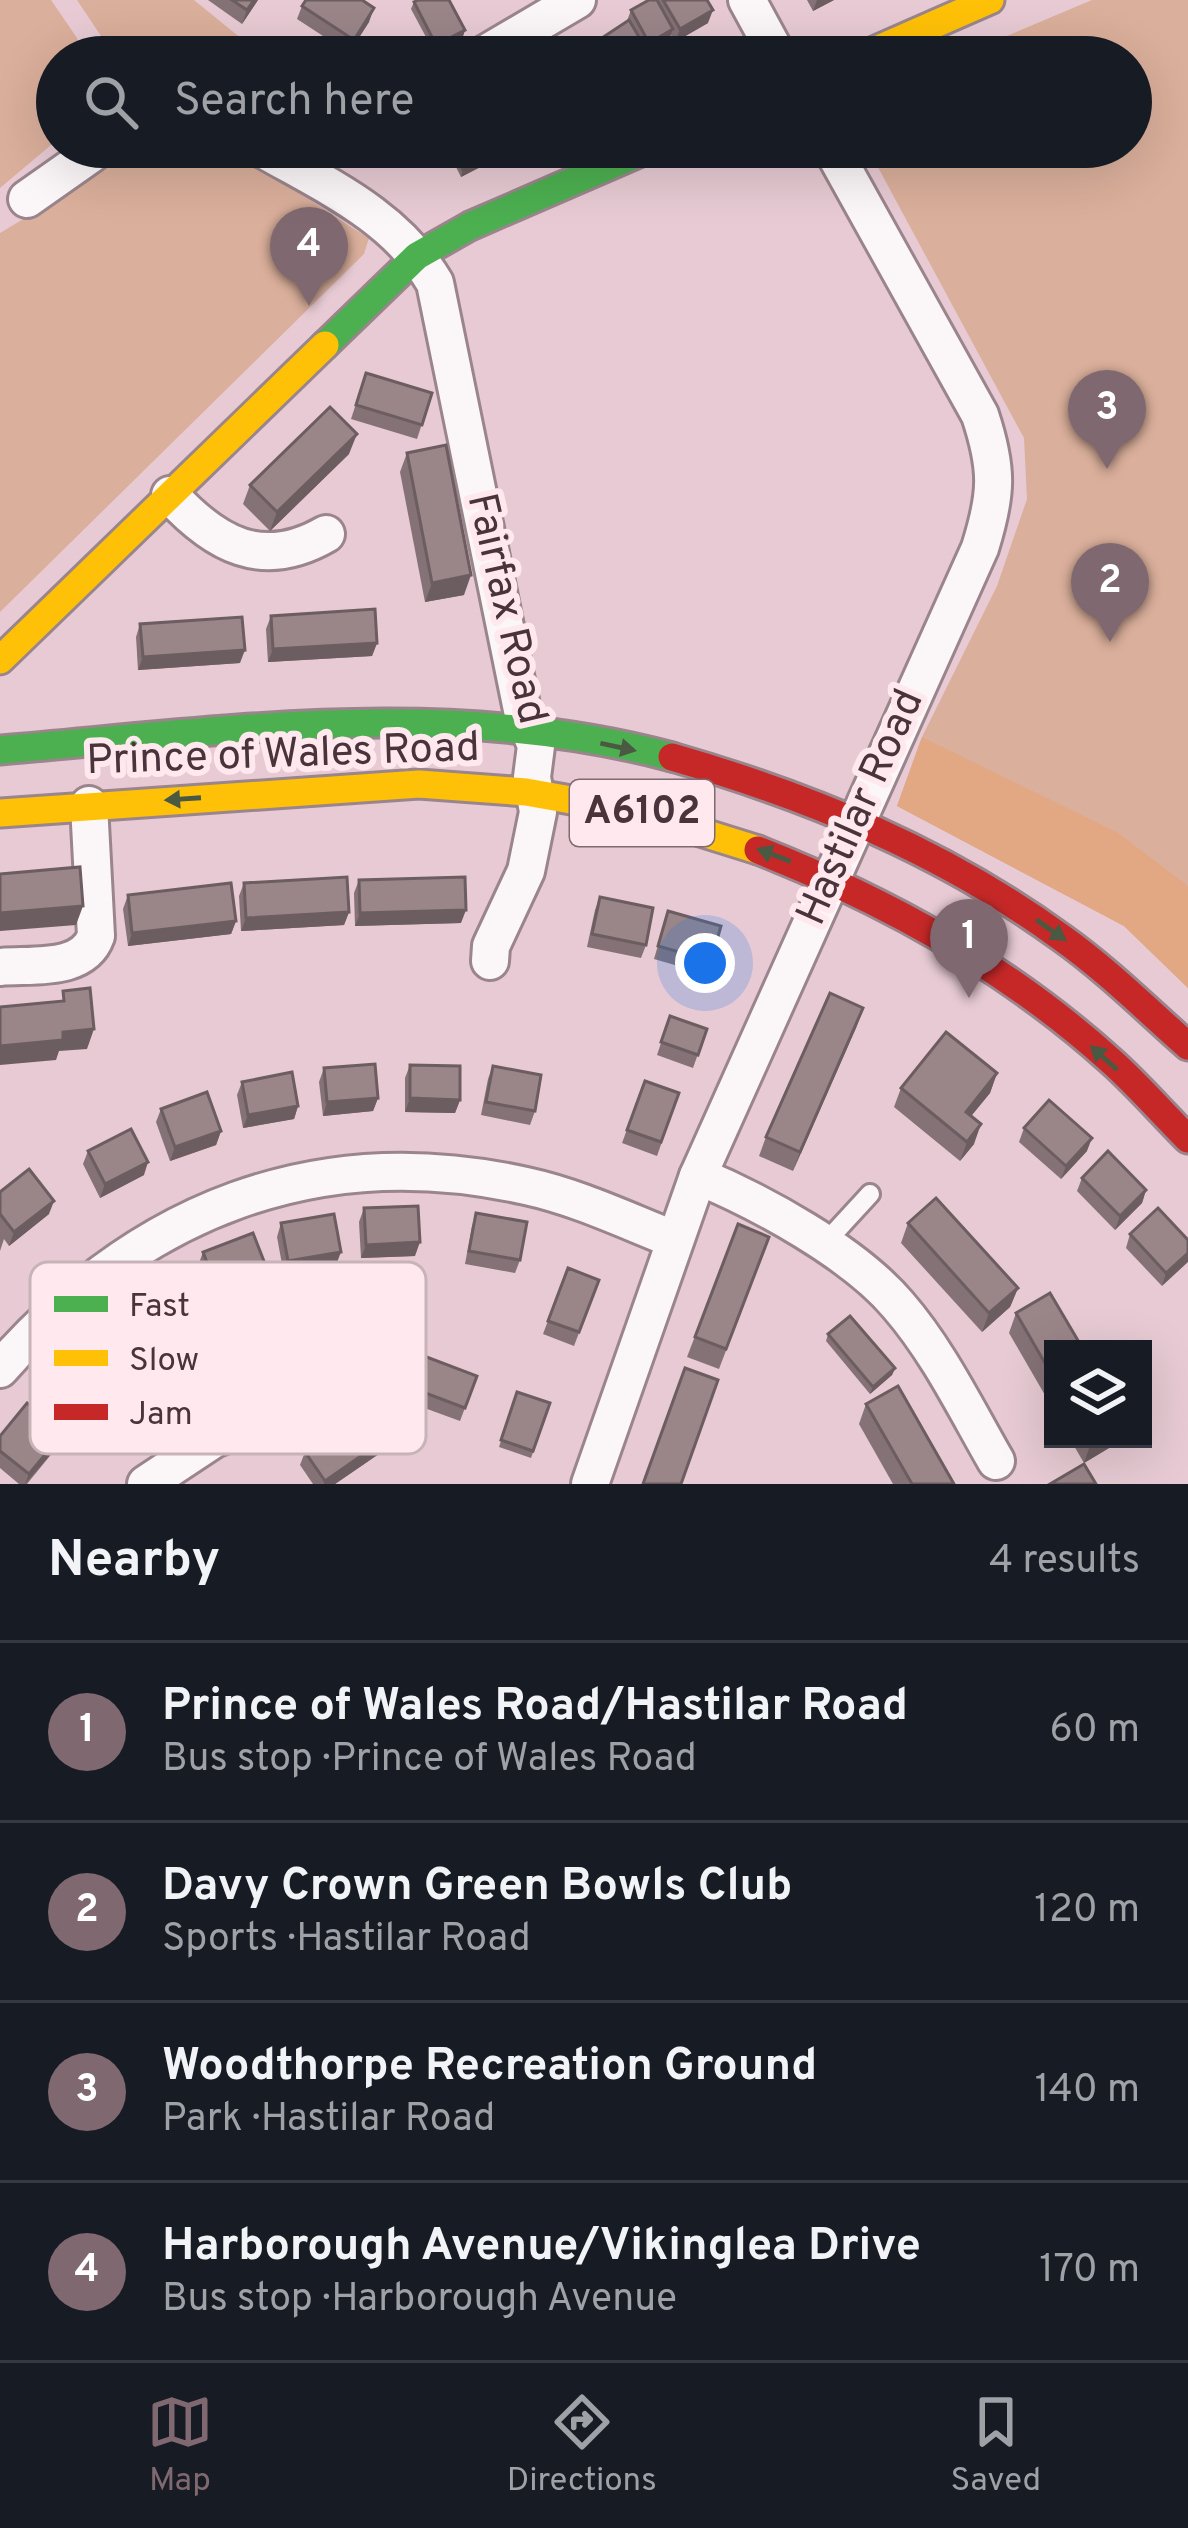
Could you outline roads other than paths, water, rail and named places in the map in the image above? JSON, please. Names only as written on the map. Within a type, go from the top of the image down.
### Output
[{"type":"main road","points":[[908,36],[990,0]]},
{"type":"main road","points":[[0,660],[417,256],[470,226],[604,168]]},
{"type":"main road","name":"Prince of Wales Road","points":[[0,750],[322,725],[462,724],[528,728],[709,766],[856,821],[952,867],[1063,938],[1188,1046]]},
{"type":"main road","name":"Prince of Wales Road","points":[[0,813],[419,784],[534,793],[687,825],[782,857],[982,962],[1083,1039],[1188,1139]]},
{"type":"street","points":[[516,36],[577,0]]},
{"type":"street","points":[[747,0],[767,36]]},
{"type":"street","points":[[27,199],[71,168]]},
{"type":"street","points":[[295,168],[384,220],[417,256]]},
{"type":"street","name":"Hastilar Road","points":[[590,1484],[698,1176],[980,548],[994,503],[994,459],[980,415],[842,168]]},
{"type":"street","name":"Fairfax Road","points":[[417,256],[435,283],[528,728],[536,746],[538,812],[526,871],[491,946],[490,961]]},
{"type":"street","points":[[170,495],[203,529],[246,550],[303,547],[326,534]]},
{"type":"street","points":[[0,967],[77,961],[91,951],[96,935],[89,805]]},
{"type":"street","points":[[115,1262],[170,1228],[243,1195],[317,1176],[390,1170],[528,1186],[673,1239]]},
{"type":"street","points":[[698,1176],[784,1216],[897,1303],[948,1376],[996,1461]]},
{"type":"street","points":[[0,1369],[30,1340]]},
{"type":"street","points":[[146,1484],[191,1454]]},
{"type":"lane","points":[[824,1244],[870,1194]]},
{"type":"place","name":"Harborough Avenue/Vikinglea Drive","points":[[309,306]]},
{"type":"place","name":"Woodthorpe Recreation Ground","points":[[1107,469]]},
{"type":"place","name":"Davy Crown Green Bowls Club","points":[[1110,642]]},
{"type":"place","name":"Prince of Wales Road/Hastilar Road","points":[[969,998]]}]
